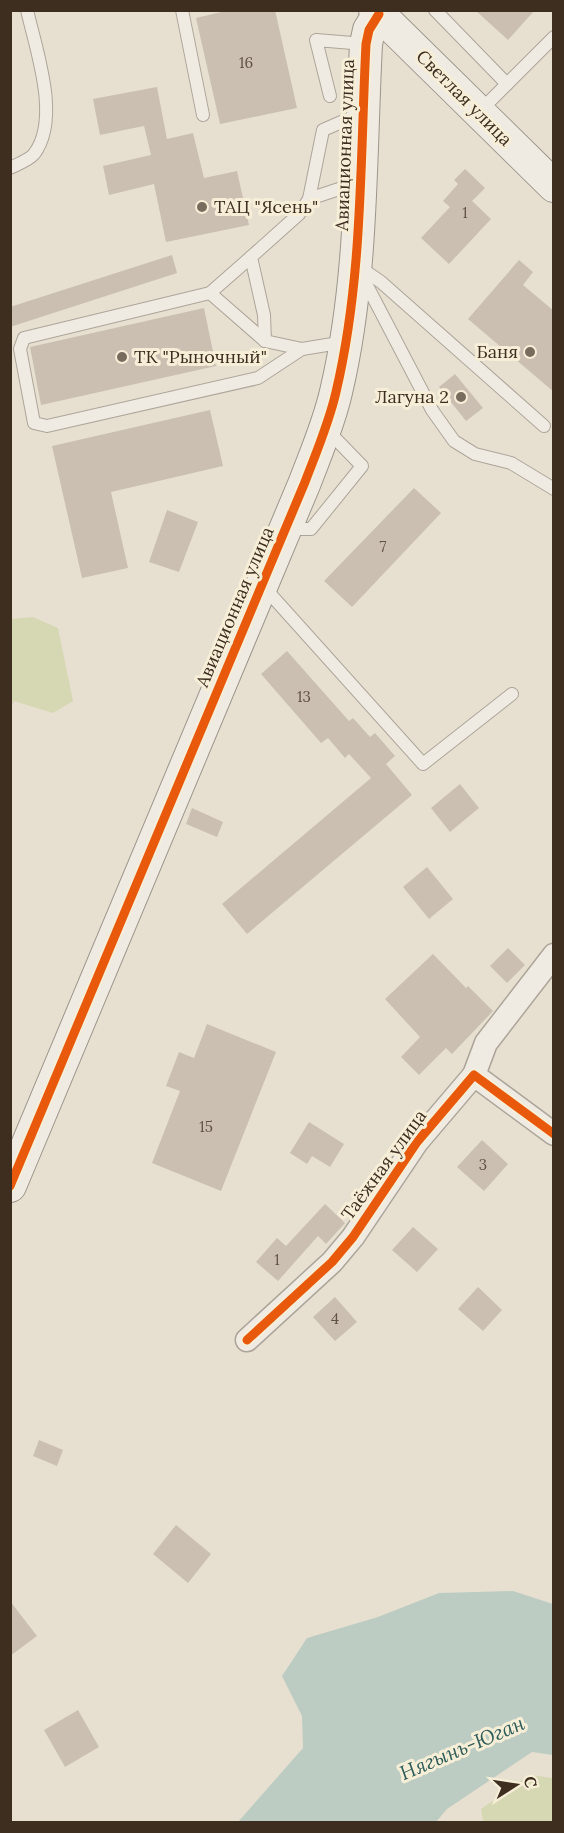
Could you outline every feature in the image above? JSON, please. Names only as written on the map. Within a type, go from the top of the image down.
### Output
[{"type":"street","name":"Авиационная улица","points":[[10,1186],[262,585],[325,428],[336,393],[346,342],[356,265],[366,44],[377,12]]},
{"type":"street","name":"Светлая улица","points":[[377,12],[554,186]]},
{"type":"street","name":"Таёжная улица","points":[[247,1340],[332,1262],[353,1237],[417,1142],[474,1075],[486,1043],[554,955]]},
{"type":"street","points":[[474,1075],[554,1134]]},
{"type":"lane","points":[[10,168],[33,156],[45,135],[45,93],[27,10]]},
{"type":"lane","points":[[182,10],[203,115]]},
{"type":"lane","points":[[435,10],[507,84]]},
{"type":"lane","points":[[478,112],[553,35]]},
{"type":"lane","points":[[330,96],[316,40],[366,44]]},
{"type":"lane","points":[[303,349],[258,378],[47,426],[34,423],[20,349],[24,338],[210,293],[299,214],[309,199],[323,130],[362,113]]},
{"type":"lane","points":[[309,199],[361,182]]},
{"type":"lane","points":[[251,257],[264,315],[265,341]]},
{"type":"lane","points":[[356,265],[381,282],[544,426]]},
{"type":"lane","points":[[356,265],[427,401],[454,441],[475,454],[511,463],[554,489]]},
{"type":"lane","points":[[210,293],[265,341],[303,349],[346,342]]},
{"type":"lane","points":[[285,529],[311,529],[362,466],[325,428]]},
{"type":"lane","points":[[262,585],[423,764],[512,694]]},
{"type":"green space","points":[[33,617],[58,628],[73,701],[53,713],[14,701],[11,707],[11,619]]},
{"type":"green space","points":[[529,1775],[553,1778],[553,1822],[483,1822],[481,1809]]},
{"type":"water","name":"Нягынь-Юган","points":[[513,1591],[553,1604],[553,1755],[532,1752],[447,1809],[436,1822],[238,1822],[303,1748],[302,1716],[282,1676],[307,1638],[378,1617],[439,1593]]},
{"type":"building","points":[[230,10],[275,10],[297,108],[220,124],[196,18]]},
{"type":"building","points":[[475,10],[535,10],[508,40]]},
{"type":"building","points":[[157,87],[167,139],[193,133],[204,178],[237,171],[249,225],[166,242],[154,184],[109,195],[103,166],[151,155],[144,126],[100,135],[93,99]]},
{"type":"building","points":[[465,169],[485,188],[472,201],[491,219],[449,264],[421,238],[450,207],[443,201],[458,184],[454,180]]},
{"type":"building","points":[[172,255],[177,273],[10,327],[10,307]]},
{"type":"building","name":"Баня","points":[[519,260],[533,272],[523,285],[554,311],[554,392],[468,319]]},
{"type":"building","name":"ТК \"Рыночный\"","points":[[204,308],[216,366],[41,405],[30,347]]},
{"type":"building","name":"Лагуна 2","points":[[455,374],[483,408],[466,421],[439,387]]},
{"type":"building","points":[[210,410],[223,466],[111,492],[128,568],[82,578],[52,446]]},
{"type":"building","points":[[414,488],[441,513],[352,607],[324,581]]},
{"type":"building","points":[[167,510],[198,522],[179,572],[149,562]]},
{"type":"building","points":[[287,651],[349,721],[353,718],[370,737],[375,733],[395,756],[386,764],[412,795],[247,934],[222,904],[371,778],[349,754],[345,758],[328,738],[321,743],[261,674]]},
{"type":"building","points":[[460,784],[479,808],[450,832],[431,808]]},
{"type":"building","points":[[192,808],[223,822],[217,837],[186,824]]},
{"type":"building","points":[[427,867],[453,899],[429,919],[403,887]]},
{"type":"building","points":[[508,948],[525,965],[507,983],[490,966]]},
{"type":"building","points":[[433,954],[466,988],[468,986],[493,1011],[452,1054],[446,1048],[419,1075],[401,1057],[420,1037],[385,999]]},
{"type":"building","points":[[207,1024],[276,1052],[221,1191],[152,1163],[180,1091],[166,1086],[179,1052],[194,1058]]},
{"type":"building","points":[[309,1122],[344,1144],[330,1167],[312,1156],[307,1164],[290,1153]]},
{"type":"building","points":[[482,1140],[508,1164],[484,1191],[457,1167]]},
{"type":"building","points":[[325,1204],[345,1223],[326,1244],[318,1236],[278,1281],[256,1262],[277,1238],[286,1246]]},
{"type":"building","points":[[413,1227],[438,1249],[417,1272],[392,1250]]},
{"type":"building","points":[[478,1287],[502,1310],[483,1331],[458,1309]]},
{"type":"building","points":[[335,1297],[357,1322],[335,1341],[313,1317]]},
{"type":"building","points":[[39,1440],[63,1450],[57,1466],[33,1456]]},
{"type":"building","points":[[176,1525],[211,1554],[188,1583],[153,1554]]},
{"type":"building","points":[[10,1601],[37,1636],[10,1656]]},
{"type":"building","points":[[78,1710],[99,1747],[65,1767],[44,1730]]},
{"type":"cycle path","points":[[10,1186],[305,482],[330,415],[345,349],[356,262],[366,44],[369,30],[379,14]]},
{"type":"cycle path","points":[[247,1340],[332,1262],[353,1237],[417,1142],[474,1075],[554,1134]]},
{"type":"place","name":"ТАЦ \"Ясень\"","points":[[202,207]]},
{"type":"place","name":"Баня","points":[[530,352]]},
{"type":"place","name":"ТК \"Рыночный\"","points":[[122,357]]},
{"type":"place","name":"Лагуна 2","points":[[461,397]]}]
